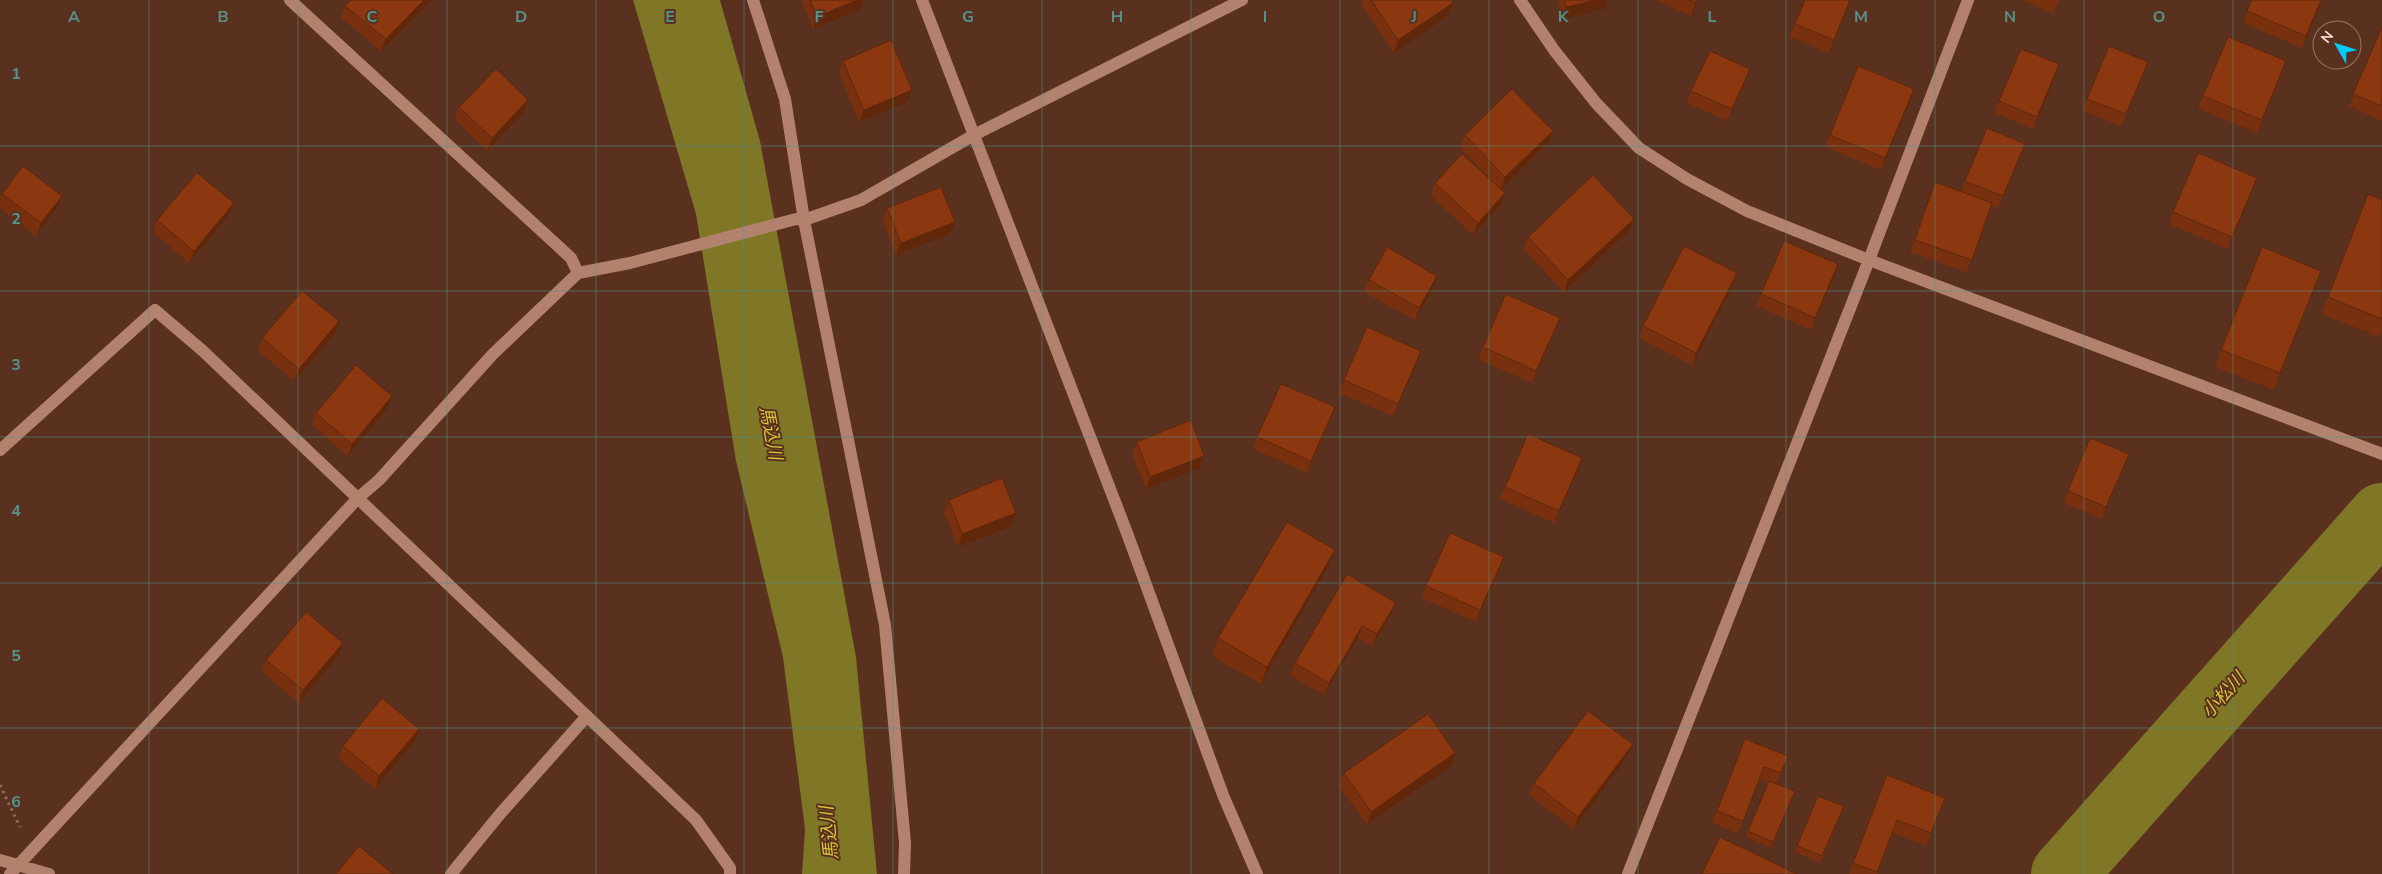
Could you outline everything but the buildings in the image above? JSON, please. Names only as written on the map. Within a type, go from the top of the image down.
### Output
[{"type":"street","points":[[290,0],[571,258],[578,273]]},
{"type":"street","points":[[753,0],[785,99],[800,219],[885,625],[905,843],[904,874]]},
{"type":"street","points":[[922,0],[1127,533],[1223,795],[1257,874]]},
{"type":"street","points":[[14,870],[358,498],[379,480],[493,354],[578,273],[630,263],[800,219],[861,200],[974,135],[1242,0]]},
{"type":"street","points":[[1520,0],[1554,50],[1596,103],[1639,148],[1686,179],[1747,211],[1869,260],[2382,454]]},
{"type":"street","points":[[1628,874],[1869,260],[1968,0]]},
{"type":"street","points":[[0,450],[155,310],[203,351],[696,820],[730,868],[730,874]]},
{"type":"street","points":[[451,874],[587,716]]},
{"type":"street","points":[[0,860],[14,870],[48,874]]},
{"type":"path","points":[[0,785],[32,851]]},
{"type":"water","name":"馬込川","points":[[633,0],[720,0],[760,141],[856,657],[877,874],[802,874],[805,829],[783,657],[736,461],[696,214]]},
{"type":"waterway","name":"小松川","points":[[2064,874],[2382,516]]}]
